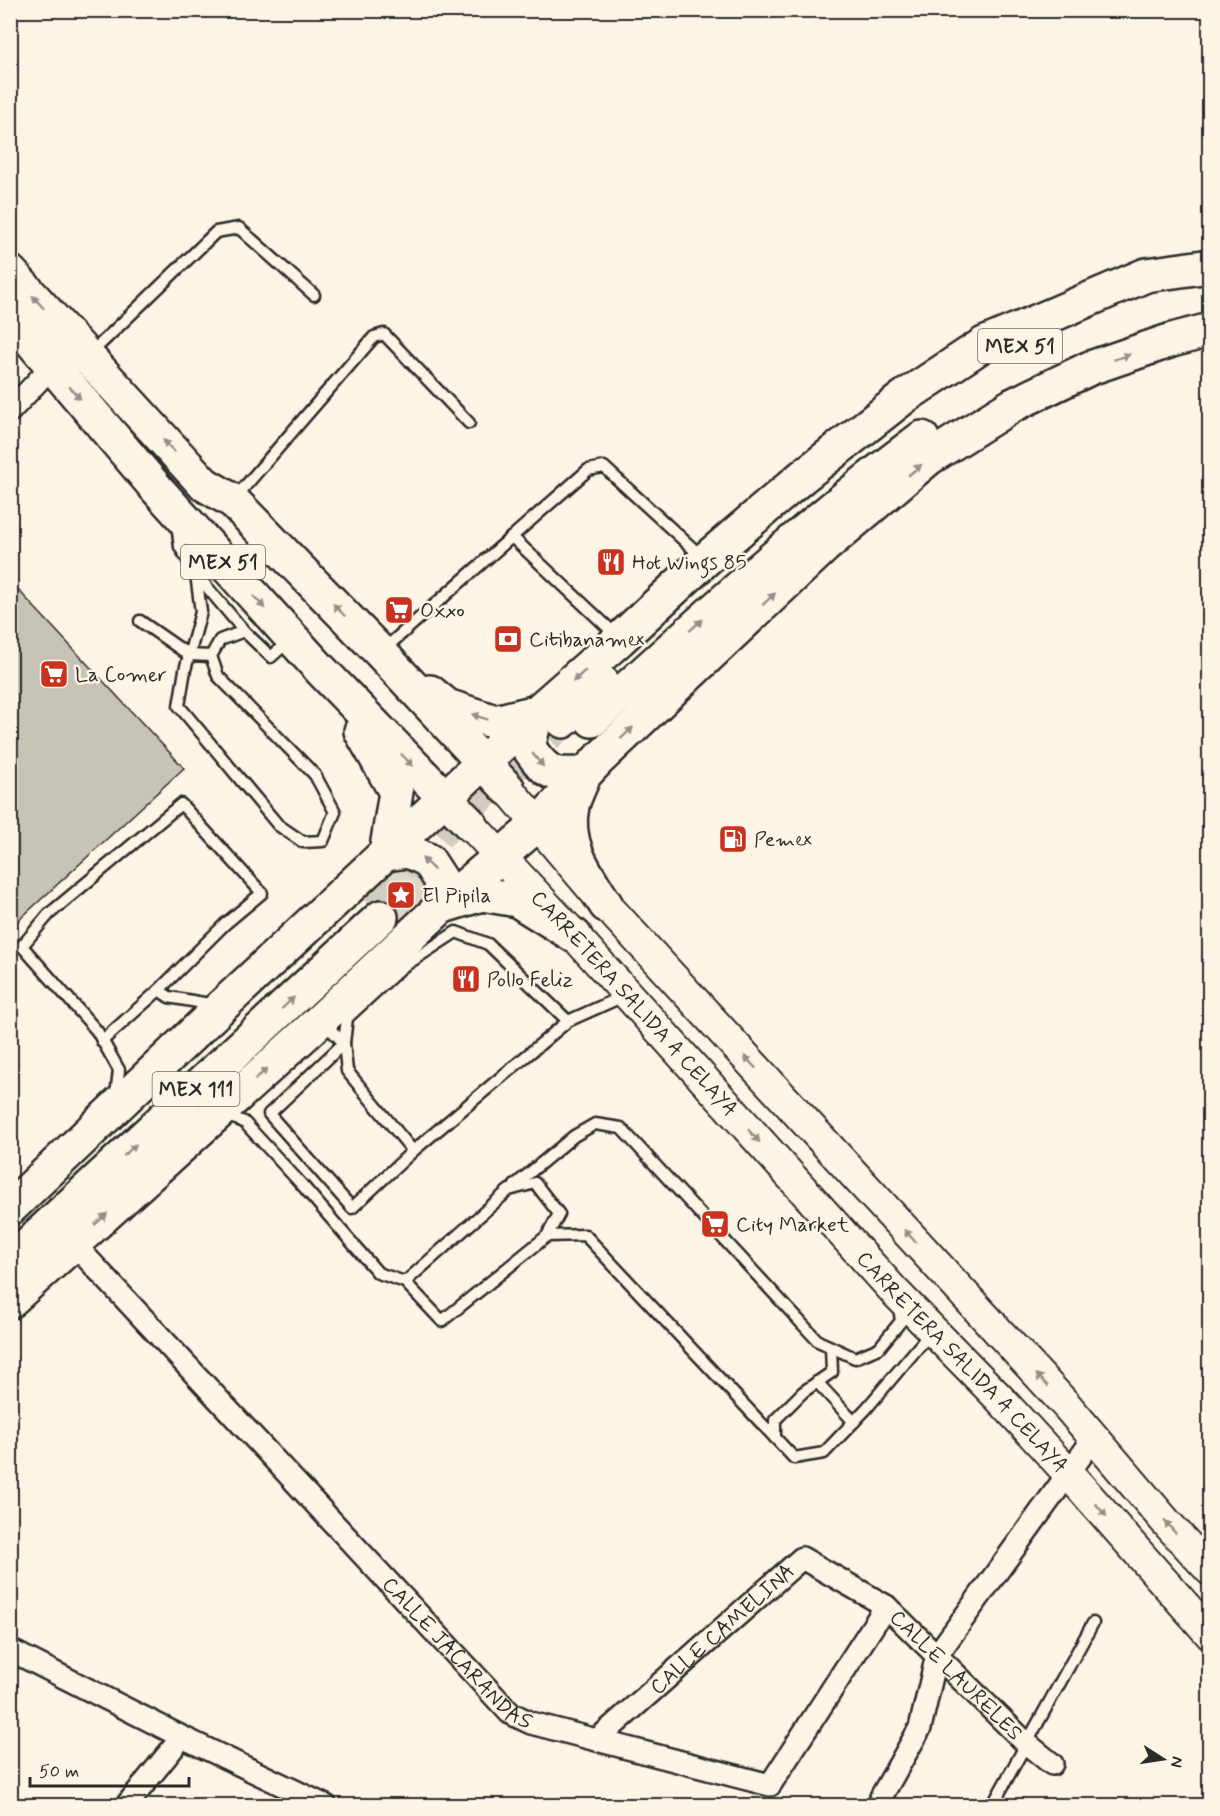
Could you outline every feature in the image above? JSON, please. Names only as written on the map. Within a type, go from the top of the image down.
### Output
[{"type":"main road","points":[[585,773],[561,776],[542,767],[528,747],[558,723],[620,639],[705,560],[802,477],[895,404],[984,344],[1146,276],[1209,266]]},
{"type":"main road","name":"MEX 51","points":[[10,272],[87,357],[292,638],[471,825]]},
{"type":"main road","name":"MEX 51","points":[[558,723],[778,522],[853,459],[963,376],[1033,339],[1126,302],[1209,278]]},
{"type":"main road","name":"MEX 51","points":[[558,723],[731,594],[844,497],[946,420],[1027,375],[1123,332],[1209,307]]},
{"type":"main road","name":"MEX 51","points":[[10,316],[52,366],[189,496],[232,501],[380,652],[508,789]]},
{"type":"main road","points":[[10,1301],[312,1028],[442,906],[538,824],[585,773],[825,546],[930,458],[1013,405],[1090,368],[1209,330]]},
{"type":"main road","points":[[380,652],[447,706],[495,722],[558,723]]},
{"type":"main road","points":[[320,669],[375,752],[396,792],[386,854]]},
{"type":"main road","points":[[10,1208],[222,1006],[483,763],[558,723]]},
{"type":"main road","points":[[585,773],[572,806],[571,831],[575,854],[606,905]]},
{"type":"main road","name":"CARRETERA SALIDA A CELAYA","points":[[508,789],[606,905],[966,1296],[1166,1522],[1208,1566]]},
{"type":"main road","name":"CARRETERA SALIDA A CELAYA","points":[[471,825],[575,936],[896,1292],[1068,1473],[1209,1634]]},
{"type":"main road","points":[[386,854],[408,851],[428,860],[441,880],[442,906]]},
{"type":"main road","points":[[442,906],[482,894],[517,900],[575,936]]},
{"type":"main road","name":"MEX 111","points":[[10,1228],[373,909],[10,1261]]},
{"type":"main road","points":[[933,1330],[966,1296]]},
{"type":"street","points":[[10,411],[52,366]]},
{"type":"street","name":"CALLE JACARANDAS","points":[[74,1244],[510,1713],[531,1723],[770,1785],[886,1606]]},
{"type":"street","points":[[881,1797],[920,1728],[937,1655],[1094,1438]]},
{"type":"street","name":"CALLE CAMELINA","points":[[598,1739],[802,1558],[886,1606]]},
{"type":"street","name":"CALLE LAURELES","points":[[886,1606],[1026,1743],[1052,1764]]},
{"type":"street","points":[[10,1650],[182,1737],[326,1806]]},
{"type":"street","points":[[126,1806],[182,1737]]},
{"type":"lane","points":[[87,357],[216,232],[239,228],[314,295]]},
{"type":"lane","points":[[232,501],[374,337],[384,334],[469,423]]},
{"type":"lane","points":[[380,652],[588,470],[604,467],[705,560]]},
{"type":"lane","points":[[189,496],[180,547],[196,574],[244,631],[271,657],[292,638]]},
{"type":"lane","points":[[512,537],[620,639]]},
{"type":"lane","points":[[196,574],[201,612],[178,706],[278,825],[303,842],[322,841],[335,812],[315,775],[218,676],[212,656],[220,640],[244,631]]},
{"type":"lane","points":[[140,621],[189,655],[212,656]]},
{"type":"lane","points":[[102,1041],[262,892],[181,804],[49,914],[22,946],[97,1031],[102,1041],[119,1070],[114,1111]]},
{"type":"lane","points":[[412,1151],[347,1071],[344,1043],[347,1018],[401,968],[456,932],[488,944],[568,1021]]},
{"type":"lane","points":[[159,990],[169,997],[222,1006]]},
{"type":"lane","points":[[344,1043],[269,1114],[352,1208],[412,1151],[568,1021],[626,995]]},
{"type":"lane","points":[[312,1028],[329,1028],[344,1043]]},
{"type":"lane","points":[[218,1113],[243,1122],[303,1186],[378,1273],[405,1282],[442,1321],[547,1236],[559,1214],[535,1183],[508,1190]]},
{"type":"lane","points":[[405,1282],[508,1190],[531,1174],[574,1136],[595,1124],[621,1128],[818,1341],[855,1358],[879,1348],[902,1321],[896,1292]]},
{"type":"lane","points":[[547,1236],[585,1235],[794,1458],[824,1453],[854,1422],[933,1330]]},
{"type":"lane","points":[[775,1438],[775,1420],[803,1392],[832,1372],[831,1347]]},
{"type":"lane","points":[[817,1382],[854,1422]]},
{"type":"lane","points":[[992,1806],[1093,1623]]},
{"type":"shaded area","points":[[397,863],[421,866],[431,899],[405,926],[369,891]]},
{"type":"building","name":"La Comer","points":[[10,581],[184,768],[10,928]]},
{"type":"tunnel","points":[[365,900],[563,721]]},
{"type":"place","name":"Hot Wings 85","points":[[611,562]]},
{"type":"place","name":"Oxxo","points":[[399,610]]},
{"type":"place","name":"Citibanamex","points":[[508,639]]},
{"type":"place","name":"La Comer","points":[[54,674]]},
{"type":"place","name":"Pemex","points":[[733,839]]},
{"type":"place","name":"El Pipila","points":[[401,895]]},
{"type":"place","name":"Pollo Feliz","points":[[466,979]]},
{"type":"place","name":"City Market","points":[[715,1224]]}]
